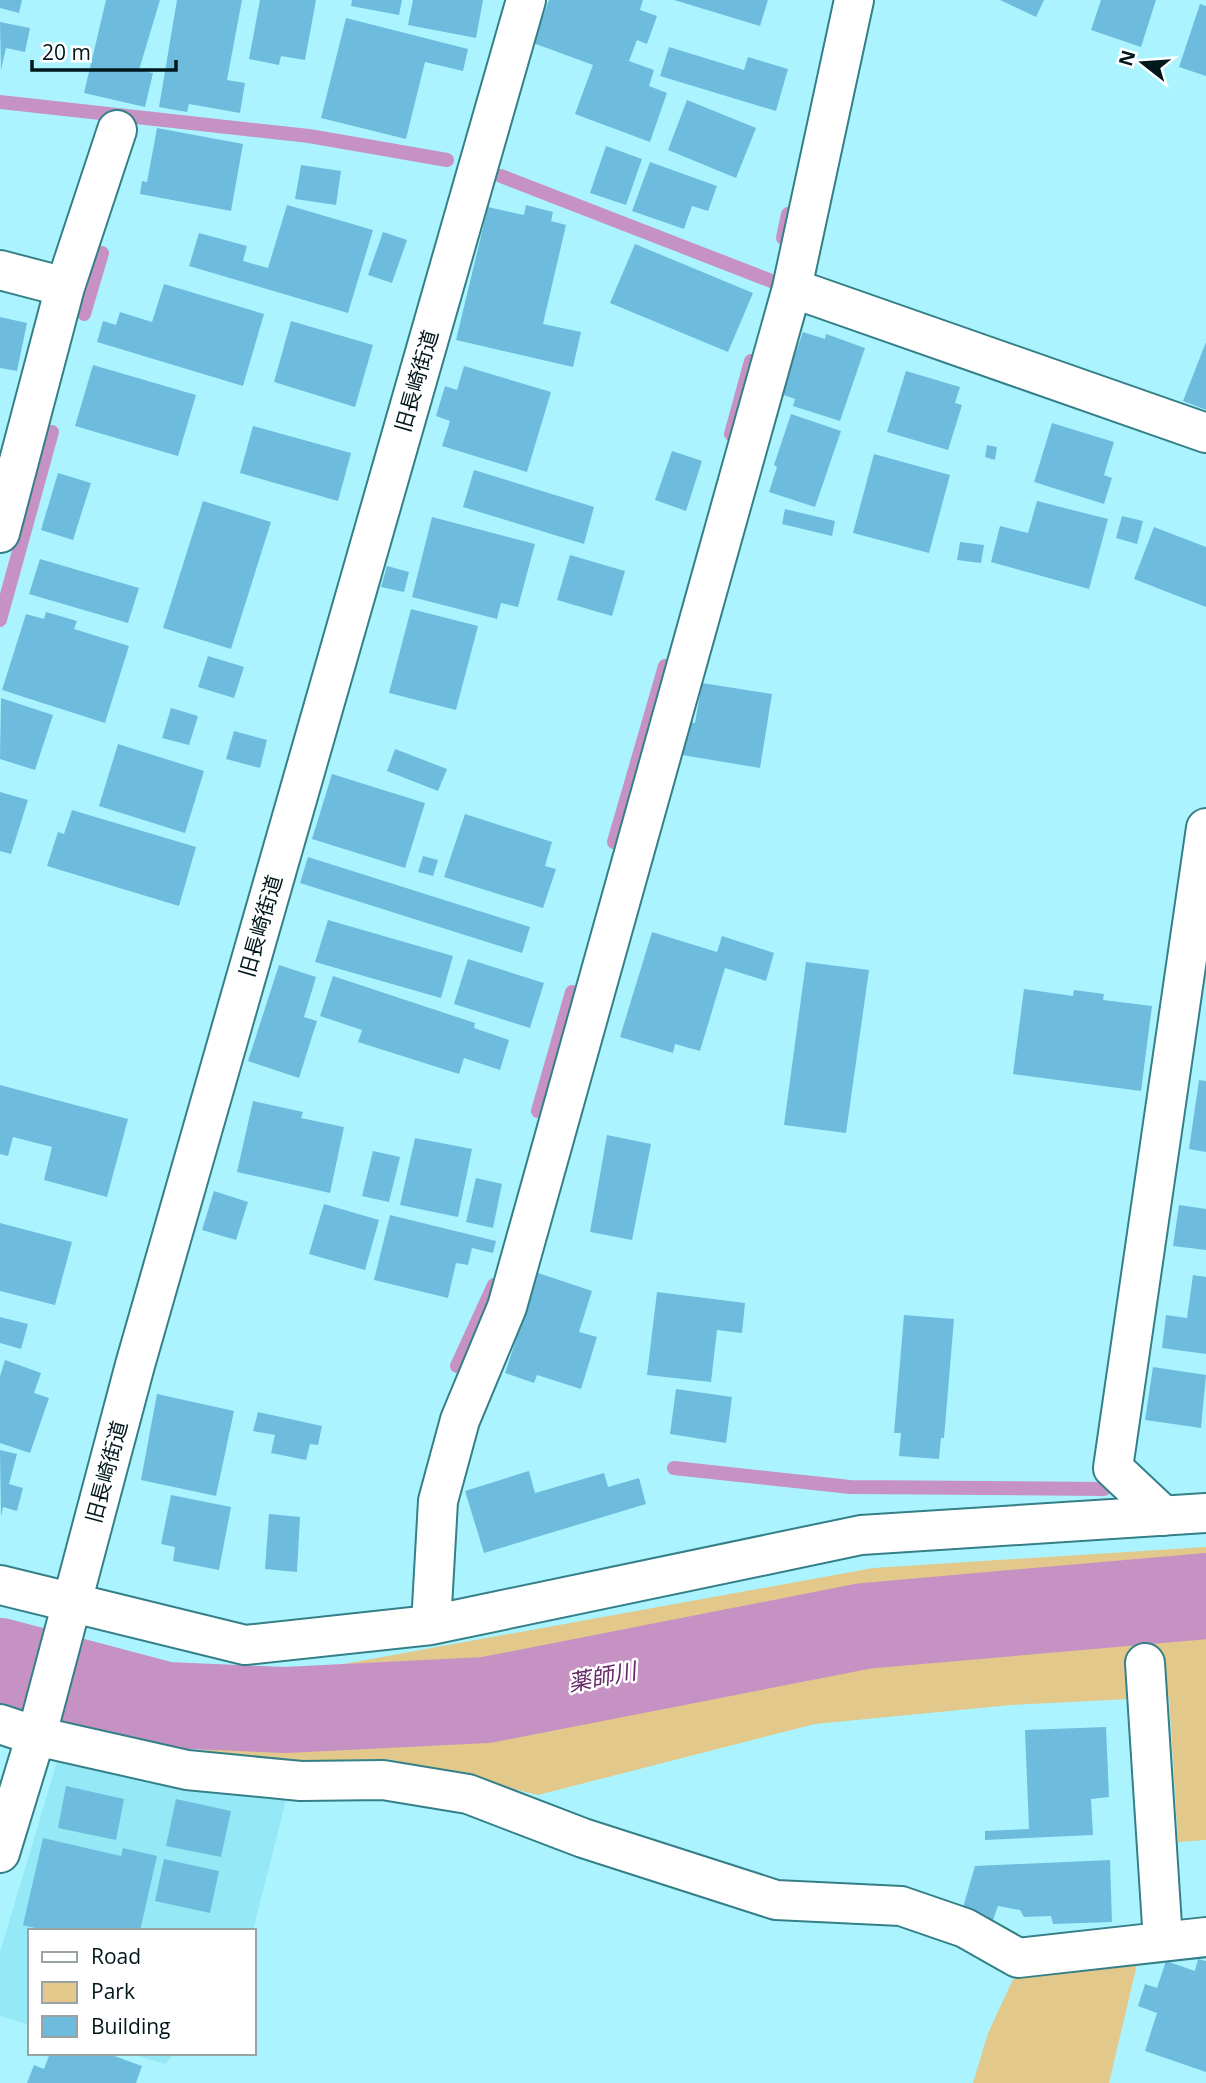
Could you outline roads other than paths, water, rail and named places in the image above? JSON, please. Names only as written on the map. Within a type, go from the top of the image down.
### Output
[{"type":"street","name":"旧長崎街道","points":[[0,1853],[70,1616],[135,1365],[526,0]]},
{"type":"street","points":[[431,1625],[438,1500],[460,1420],[507,1307],[792,288],[854,0]]},
{"type":"street","points":[[0,533],[65,287],[117,130]]},
{"type":"street","points":[[0,270],[65,287]]},
{"type":"street","points":[[792,288],[1206,433]]},
{"type":"street","points":[[1164,1516],[1113,1468],[1206,828]]},
{"type":"street","points":[[0,1585],[70,1616],[245,1645],[431,1625],[861,1535],[1206,1513]]},
{"type":"street","points":[[1145,1662],[1163,1941]]},
{"type":"street","points":[[0,1724],[39,1727],[187,1770],[301,1781],[383,1780],[468,1794],[583,1838],[776,1900],[901,1906],[965,1928],[1018,1958],[1206,1937]]},
{"type":"waterway","points":[[0,102],[309,136],[447,160]]},
{"type":"waterway","points":[[501,176],[774,282]]},
{"type":"waterway","points":[[783,238],[788,214]]},
{"type":"waterway","points":[[84,314],[102,253]]},
{"type":"waterway","points":[[731,434],[751,361]]},
{"type":"waterway","points":[[0,620],[52,432]]},
{"type":"waterway","points":[[614,842],[665,666]]},
{"type":"waterway","points":[[538,1111],[572,992]]},
{"type":"waterway","points":[[457,1366],[494,1285]]},
{"type":"waterway","points":[[674,1468],[850,1487],[1104,1489]]},
{"type":"waterway","name":"薬師川","points":[[0,1661],[166,1705],[285,1710],[486,1700],[864,1626],[1206,1596]]}]
